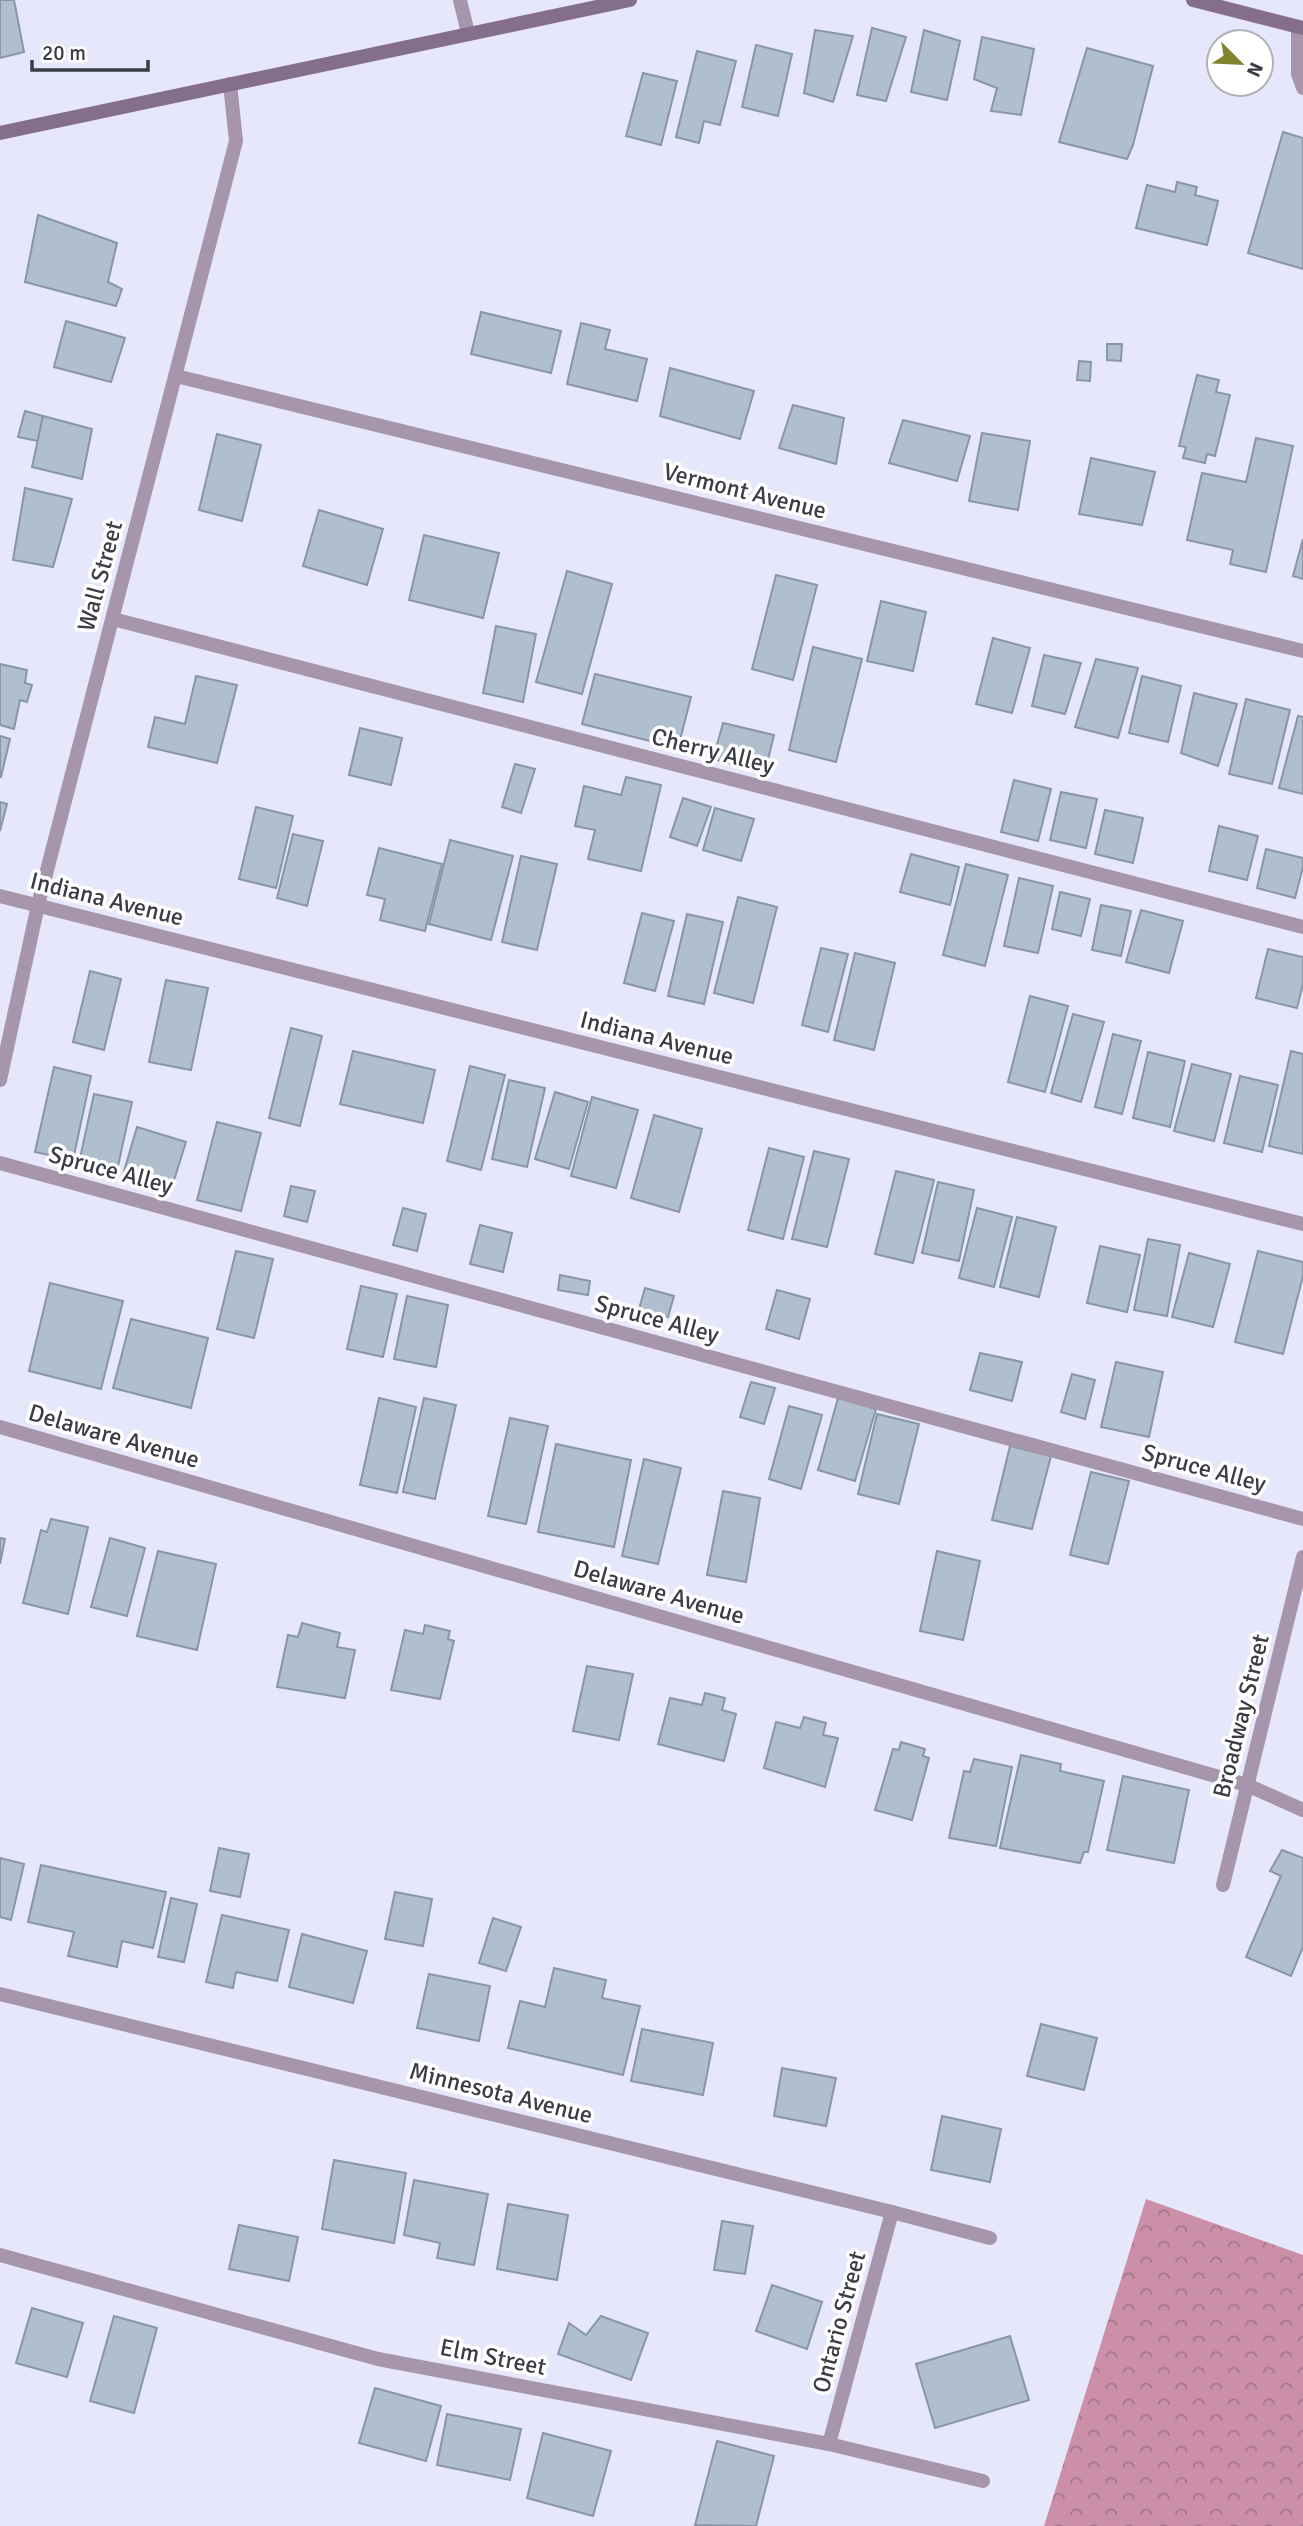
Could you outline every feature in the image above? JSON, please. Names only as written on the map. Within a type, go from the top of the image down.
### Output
[{"type":"main road","points":[[0,133],[630,0]]},
{"type":"main road","points":[[1192,0],[1300,27]]},
{"type":"street","points":[[460,0],[468,33]]},
{"type":"street","points":[[1300,27],[1298,74],[1303,88]]},
{"type":"street","name":"Wall Street","points":[[0,1080],[38,905],[236,141],[230,84]]},
{"type":"street","name":"Vermont Avenue","points":[[176,376],[1303,651]]},
{"type":"street","name":"Cherry Alley","points":[[113,619],[1303,926]]},
{"type":"street","name":"Indiana Avenue","points":[[0,896],[1303,1224]]},
{"type":"street","name":"Spruce Alley","points":[[0,1163],[1303,1519]]},
{"type":"street","name":"Delaware Avenue","points":[[0,1427],[1247,1785],[1303,1810]]},
{"type":"street","name":"Broadway Street","points":[[1223,1885],[1303,1557]]},
{"type":"street","name":"Minnesota Avenue","points":[[0,1994],[990,2238]]},
{"type":"street","name":"Ontario Street","points":[[829,2444],[892,2212]]},
{"type":"street","name":"Elm Street","points":[[0,2255],[378,2359],[829,2444],[982,2481]]},
{"type":"green space","points":[[1146,2199],[1303,2255],[1303,2526],[1044,2526]]},
{"type":"building","points":[[0,0],[14,0],[24,52],[0,58]]},
{"type":"building","points":[[872,28],[906,37],[886,101],[857,95]]},
{"type":"building","points":[[815,30],[853,36],[833,102],[804,93]]},
{"type":"building","points":[[924,30],[960,41],[947,100],[911,92]]},
{"type":"building","points":[[982,37],[1034,49],[1021,115],[991,111],[997,88],[974,79]]},
{"type":"building","points":[[756,45],[792,54],[778,116],[742,107]]},
{"type":"building","points":[[1087,48],[1153,66],[1127,159],[1059,142]]},
{"type":"building","points":[[697,51],[736,61],[720,125],[704,121],[699,143],[676,137]]},
{"type":"building","points":[[643,73],[677,81],[661,145],[626,136]]},
{"type":"building","points":[[1283,132],[1303,138],[1303,269],[1248,253]]},
{"type":"building","points":[[1177,182],[1197,187],[1195,195],[1218,201],[1207,245],[1136,228],[1147,185],[1175,192]]},
{"type":"building","points":[[38,215],[117,243],[108,282],[122,289],[116,306],[25,282]]},
{"type":"building","points":[[481,312],[561,331],[551,373],[471,354]]},
{"type":"building","points":[[66,321],[125,338],[111,382],[54,367]]},
{"type":"building","points":[[581,323],[610,330],[605,349],[647,359],[637,401],[567,384]]},
{"type":"building","points":[[1107,344],[1122,344],[1121,361],[1107,360]]},
{"type":"building","points":[[1079,361],[1091,362],[1090,381],[1077,380]]},
{"type":"building","points":[[670,368],[754,391],[740,439],[660,416]]},
{"type":"building","points":[[1197,375],[1219,380],[1216,392],[1230,395],[1215,456],[1207,454],[1205,463],[1183,458],[1186,447],[1179,446]]},
{"type":"building","points":[[793,405],[844,418],[836,464],[779,448]]},
{"type":"building","points":[[25,411],[43,416],[38,441],[18,437]]},
{"type":"building","points":[[43,416],[92,429],[82,479],[32,467]]},
{"type":"building","points":[[903,420],[970,436],[957,481],[889,463]]},
{"type":"building","points":[[982,433],[1030,441],[1018,510],[969,501]]},
{"type":"building","points":[[217,434],[261,445],[242,521],[199,510]]},
{"type":"building","points":[[1256,438],[1293,446],[1266,572],[1230,564],[1233,550],[1187,540],[1202,473],[1246,482]]},
{"type":"building","points":[[1091,458],[1155,472],[1142,525],[1079,514]]},
{"type":"building","points":[[25,488],[72,499],[53,567],[13,560]]},
{"type":"building","points":[[319,510],[383,529],[367,585],[303,566]]},
{"type":"building","points":[[424,535],[499,553],[483,618],[409,600]]},
{"type":"building","points":[[1303,539],[1303,579],[1293,576]]},
{"type":"building","points":[[567,571],[612,584],[582,694],[536,682]]},
{"type":"building","points":[[776,575],[817,585],[793,680],[752,669]]},
{"type":"building","points":[[881,601],[926,612],[913,671],[867,661]]},
{"type":"building","points":[[496,626],[536,634],[523,702],[483,693]]},
{"type":"building","points":[[993,638],[1030,648],[1012,713],[976,704]]},
{"type":"building","points":[[813,647],[862,659],[836,762],[789,750]]},
{"type":"building","points":[[1044,655],[1081,663],[1065,714],[1032,706]]},
{"type":"building","points":[[1096,659],[1138,668],[1118,738],[1075,727]]},
{"type":"building","points":[[0,664],[27,670],[25,683],[32,685],[27,702],[20,700],[14,729],[0,725]]},
{"type":"building","points":[[595,674],[691,697],[678,748],[582,724]]},
{"type":"building","points":[[196,676],[237,685],[217,763],[148,747],[155,717],[185,724]]},
{"type":"building","points":[[1142,676],[1181,686],[1168,742],[1129,733]]},
{"type":"building","points":[[1194,693],[1237,704],[1218,766],[1181,753]]},
{"type":"building","points":[[1246,699],[1290,710],[1272,784],[1229,774]]},
{"type":"building","points":[[1298,716],[1303,717],[1303,794],[1279,788]]},
{"type":"building","points":[[723,723],[774,735],[765,772],[713,759]]},
{"type":"building","points":[[360,728],[402,738],[391,785],[349,775]]},
{"type":"building","points":[[0,736],[10,739],[1,777],[0,777]]},
{"type":"building","points":[[515,764],[535,769],[521,813],[502,807]]},
{"type":"building","points":[[626,777],[661,785],[641,871],[588,859],[595,830],[575,826],[584,786],[621,795]]},
{"type":"building","points":[[1014,780],[1051,789],[1038,841],[1001,832]]},
{"type":"building","points":[[1061,792],[1097,799],[1086,848],[1050,840]]},
{"type":"building","points":[[683,798],[711,807],[697,846],[670,837]]},
{"type":"building","points":[[0,802],[7,804],[0,831]]},
{"type":"building","points":[[256,807],[293,816],[276,888],[239,879]]},
{"type":"building","points":[[715,808],[754,819],[741,861],[703,850]]},
{"type":"building","points":[[1105,810],[1143,818],[1133,863],[1095,854]]},
{"type":"building","points":[[1219,826],[1258,836],[1247,880],[1209,871]]},
{"type":"building","points":[[293,834],[323,841],[307,906],[277,898]]},
{"type":"building","points":[[450,840],[513,856],[491,940],[429,924]]},
{"type":"building","points":[[379,848],[442,864],[425,931],[380,920],[385,899],[367,895]]},
{"type":"building","points":[[1266,849],[1303,858],[1295,898],[1257,888]]},
{"type":"building","points":[[911,854],[959,867],[950,905],[900,892]]},
{"type":"building","points":[[521,856],[557,864],[537,950],[502,942]]},
{"type":"building","points":[[966,864],[1008,875],[985,966],[943,955]]},
{"type":"building","points":[[1019,878],[1053,886],[1038,953],[1004,946]]},
{"type":"building","points":[[1060,892],[1090,899],[1081,936],[1052,929]]},
{"type":"building","points":[[738,897],[777,907],[753,1003],[714,993]]},
{"type":"building","points":[[1101,905],[1131,911],[1121,956],[1092,950]]},
{"type":"building","points":[[1141,910],[1183,921],[1169,973],[1126,962]]},
{"type":"building","points":[[642,913],[674,921],[655,991],[624,983]]},
{"type":"building","points":[[687,914],[723,922],[704,1004],[668,996]]},
{"type":"building","points":[[821,948],[848,954],[828,1032],[802,1025]]},
{"type":"building","points":[[1268,949],[1303,957],[1303,984],[1297,1008],[1256,998]]},
{"type":"building","points":[[855,953],[895,963],[874,1050],[834,1040]]},
{"type":"building","points":[[90,971],[121,979],[104,1050],[73,1042]]},
{"type":"building","points":[[166,980],[208,988],[191,1070],[149,1062]]},
{"type":"building","points":[[1030,996],[1068,1006],[1045,1092],[1008,1082]]},
{"type":"building","points":[[1073,1014],[1104,1022],[1081,1102],[1051,1093]]},
{"type":"building","points":[[291,1028],[322,1036],[300,1126],[269,1118]]},
{"type":"building","points":[[1113,1034],[1141,1041],[1122,1114],[1095,1107]]},
{"type":"building","points":[[353,1051],[435,1070],[423,1123],[340,1104]]},
{"type":"building","points":[[1291,1051],[1303,1054],[1303,1154],[1269,1146]]},
{"type":"building","points":[[1148,1052],[1185,1061],[1170,1127],[1133,1118]]},
{"type":"building","points":[[1192,1064],[1231,1074],[1214,1141],[1174,1131]]},
{"type":"building","points":[[470,1066],[505,1075],[481,1170],[447,1161]]},
{"type":"building","points":[[54,1067],[91,1076],[73,1160],[35,1152]]},
{"type":"building","points":[[1240,1076],[1278,1085],[1262,1152],[1224,1143]]},
{"type":"building","points":[[509,1080],[545,1088],[527,1167],[492,1159]]},
{"type":"building","points":[[555,1092],[588,1102],[569,1169],[535,1159]]},
{"type":"building","points":[[94,1094],[132,1102],[118,1166],[80,1158]]},
{"type":"building","points":[[592,1097],[638,1110],[616,1188],[571,1176]]},
{"type":"building","points":[[654,1115],[702,1129],[679,1212],[631,1198]]},
{"type":"building","points":[[217,1122],[261,1133],[241,1211],[197,1200]]},
{"type":"building","points":[[137,1127],[186,1142],[170,1193],[122,1178]]},
{"type":"building","points":[[769,1148],[804,1157],[783,1239],[748,1230]]},
{"type":"building","points":[[814,1151],[849,1159],[827,1247],[792,1239]]},
{"type":"building","points":[[896,1171],[934,1180],[913,1263],[875,1254]]},
{"type":"building","points":[[938,1182],[974,1190],[959,1261],[922,1253]]},
{"type":"building","points":[[291,1186],[315,1191],[307,1222],[284,1216]]},
{"type":"building","points":[[403,1208],[426,1214],[417,1251],[393,1245]]},
{"type":"building","points":[[977,1208],[1012,1217],[994,1287],[959,1278]]},
{"type":"building","points":[[1017,1217],[1056,1227],[1039,1297],[1000,1287]]},
{"type":"building","points":[[480,1225],[512,1233],[503,1272],[470,1264]]},
{"type":"building","points":[[1148,1239],[1180,1245],[1167,1316],[1134,1310]]},
{"type":"building","points":[[1100,1246],[1140,1255],[1127,1312],[1087,1303]]},
{"type":"building","points":[[236,1251],[273,1259],[254,1338],[217,1329]]},
{"type":"building","points":[[1258,1251],[1303,1262],[1303,1276],[1283,1354],[1235,1342]]},
{"type":"building","points":[[1189,1253],[1230,1264],[1213,1327],[1172,1317]]},
{"type":"building","points":[[560,1275],[590,1281],[588,1295],[558,1290]]},
{"type":"building","points":[[50,1283],[123,1301],[101,1389],[29,1371]]},
{"type":"building","points":[[361,1286],[397,1294],[383,1357],[347,1349]]},
{"type":"building","points":[[645,1288],[674,1296],[668,1317],[639,1309]]},
{"type":"building","points":[[777,1290],[810,1299],[799,1339],[766,1329]]},
{"type":"building","points":[[407,1296],[448,1305],[436,1367],[394,1359]]},
{"type":"building","points":[[131,1319],[208,1338],[191,1408],[113,1388]]},
{"type":"building","points":[[980,1353],[1022,1362],[1012,1401],[970,1390]]},
{"type":"building","points":[[1116,1362],[1163,1372],[1149,1437],[1101,1427]]},
{"type":"building","points":[[1072,1374],[1095,1380],[1085,1419],[1061,1412]]},
{"type":"building","points":[[751,1382],[775,1388],[764,1424],[740,1417]]},
{"type":"building","points":[[379,1398],[416,1407],[397,1493],[360,1485]]},
{"type":"building","points":[[424,1398],[456,1405],[435,1499],[403,1492]]},
{"type":"building","points":[[838,1398],[876,1409],[855,1481],[818,1470]]},
{"type":"building","points":[[789,1406],[822,1415],[801,1489],[769,1479]]},
{"type":"building","points":[[877,1414],[919,1424],[899,1504],[858,1494]]},
{"type":"building","points":[[510,1418],[548,1426],[526,1524],[488,1516]]},
{"type":"building","points":[[556,1444],[631,1460],[614,1547],[538,1532]]},
{"type":"building","points":[[1010,1446],[1051,1456],[1032,1529],[992,1520]]},
{"type":"building","points":[[644,1459],[681,1468],[658,1564],[622,1556]]},
{"type":"building","points":[[1091,1472],[1129,1481],[1108,1564],[1070,1555]]},
{"type":"building","points":[[723,1491],[760,1498],[746,1582],[707,1575]]},
{"type":"building","points":[[51,1519],[88,1527],[68,1614],[23,1603],[41,1530],[47,1532]]},
{"type":"building","points":[[0,1538],[5,1539],[0,1564]]},
{"type":"building","points":[[110,1538],[145,1548],[127,1616],[91,1607]]},
{"type":"building","points":[[158,1551],[216,1564],[197,1650],[137,1636]]},
{"type":"building","points":[[937,1551],[980,1561],[963,1640],[920,1631]]},
{"type":"building","points":[[302,1623],[340,1633],[337,1647],[355,1650],[345,1698],[277,1687],[288,1635],[298,1637]]},
{"type":"building","points":[[425,1625],[450,1631],[448,1639],[454,1641],[440,1699],[391,1690],[405,1630],[423,1634]]},
{"type":"building","points":[[587,1666],[633,1674],[619,1740],[573,1731]]},
{"type":"building","points":[[705,1693],[725,1698],[722,1710],[736,1714],[724,1761],[658,1744],[670,1698],[702,1705]]},
{"type":"building","points":[[804,1717],[826,1723],[823,1735],[838,1738],[825,1787],[764,1768],[776,1722],[800,1728]]},
{"type":"building","points":[[901,1742],[925,1749],[923,1756],[929,1758],[912,1820],[875,1810],[893,1749],[899,1750]]},
{"type":"building","points":[[1021,1755],[1061,1764],[1060,1771],[1104,1781],[1088,1852],[1084,1852],[1080,1863],[1000,1848]]},
{"type":"building","points":[[974,1759],[1012,1767],[996,1846],[949,1838],[964,1771],[970,1772]]},
{"type":"building","points":[[1123,1776],[1189,1790],[1174,1863],[1107,1850]]},
{"type":"building","points":[[219,1848],[249,1854],[240,1897],[210,1891]]},
{"type":"building","points":[[1282,1850],[1303,1858],[1303,1947],[1291,1976],[1246,1957],[1281,1876],[1270,1871]]},
{"type":"building","points":[[0,1858],[24,1864],[11,1920],[0,1917]]},
{"type":"building","points":[[41,1865],[166,1892],[153,1948],[122,1941],[117,1967],[68,1956],[74,1932],[28,1922]]},
{"type":"building","points":[[395,1892],[432,1899],[423,1946],[385,1939]]},
{"type":"building","points":[[171,1898],[197,1904],[184,1962],[158,1957]]},
{"type":"building","points":[[222,1915],[289,1930],[277,1981],[236,1972],[233,1988],[206,1982]]},
{"type":"building","points":[[493,1918],[521,1927],[506,1971],[479,1963]]},
{"type":"building","points":[[302,1934],[367,1951],[353,2003],[289,1987]]},
{"type":"building","points":[[554,1968],[606,1980],[602,1998],[640,2006],[623,2075],[508,2048],[520,2001],[545,2007]]},
{"type":"building","points":[[429,1974],[490,1986],[479,2041],[417,2028]]},
{"type":"building","points":[[1041,2024],[1097,2038],[1084,2090],[1027,2076]]},
{"type":"building","points":[[642,2029],[713,2043],[703,2095],[631,2081]]},
{"type":"building","points":[[782,2068],[836,2078],[826,2126],[774,2116]]},
{"type":"building","points":[[942,2116],[1001,2129],[990,2182],[931,2170]]},
{"type":"building","points":[[334,2160],[406,2173],[394,2243],[322,2229]]},
{"type":"building","points":[[414,2180],[488,2194],[474,2265],[437,2258],[440,2243],[404,2235]]},
{"type":"building","points":[[508,2204],[568,2215],[557,2280],[497,2269]]},
{"type":"building","points":[[722,2221],[753,2226],[745,2274],[714,2270]]},
{"type":"building","points":[[239,2225],[298,2237],[289,2281],[229,2269]]},
{"type":"building","points":[[772,2285],[822,2302],[807,2349],[756,2331]]},
{"type":"building","points":[[32,2308],[83,2323],[67,2377],[16,2363]]},
{"type":"building","points":[[114,2316],[157,2328],[134,2413],[90,2401]]},
{"type":"building","points":[[601,2316],[648,2333],[631,2380],[558,2354],[569,2323],[586,2335]]},
{"type":"building","points":[[1010,2336],[1029,2400],[935,2428],[916,2364]]},
{"type":"building","points":[[375,2388],[441,2406],[426,2461],[359,2443]]},
{"type":"building","points":[[447,2414],[521,2429],[510,2480],[437,2465]]},
{"type":"building","points":[[543,2433],[611,2451],[593,2516],[527,2498]]},
{"type":"building","points":[[717,2441],[774,2456],[756,2526],[695,2525]]}]
